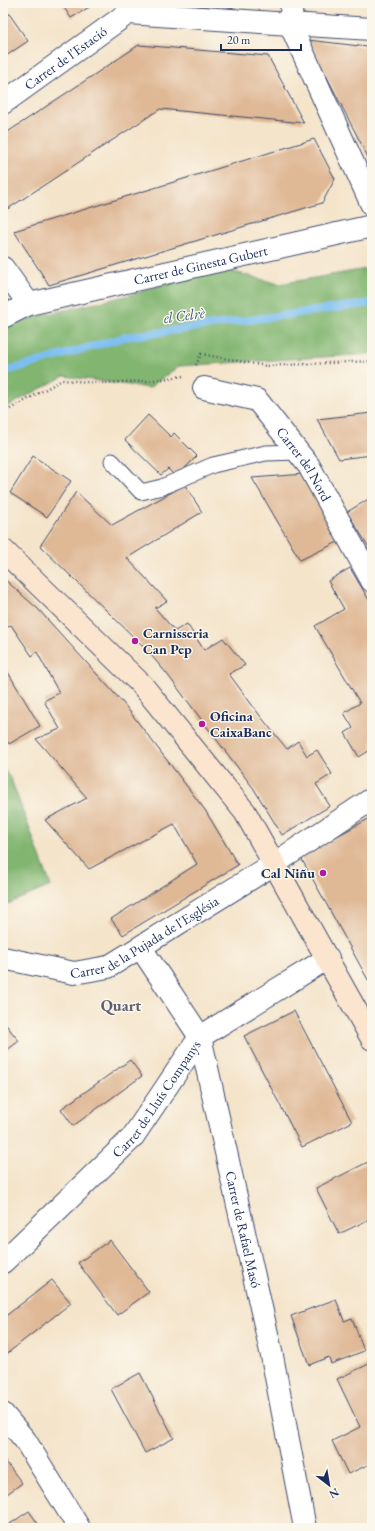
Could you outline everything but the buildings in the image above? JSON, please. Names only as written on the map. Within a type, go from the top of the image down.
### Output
[{"type":"main road","points":[[3,550],[142,685],[245,812],[372,1039]]},
{"type":"street","points":[[292,3],[290,24],[372,205]]},
{"type":"street","points":[[128,8],[290,24],[372,29]]},
{"type":"street","name":"Carrer de l'Estació","points":[[3,103],[128,8]]},
{"type":"street","name":"Carrer de Ginesta Gubert","points":[[3,317],[29,304],[372,226]]},
{"type":"street","points":[[3,268],[29,304]]},
{"type":"street","name":"Carrer del Nord","points":[[204,388],[257,400],[309,466],[372,581]]},
{"type":"street","name":"Carrer de la Pujada de l'Església","points":[[3,958],[74,973],[108,967],[141,948],[274,864],[372,799]]},
{"type":"street","name":"Carrer de Rafael Masó","points":[[141,948],[200,1037],[272,1356],[305,1528]]},
{"type":"street","name":"Carrer de Lluís Companys","points":[[3,1262],[132,1138],[200,1037],[328,958]]},
{"type":"street","points":[[3,1414],[25,1440],[79,1528]]},
{"type":"lane","points":[[112,462],[141,492],[162,487],[212,465],[266,453],[299,452]]},
{"type":"green space","points":[[215,267],[279,284],[372,268],[372,354],[179,366],[149,388],[64,376],[3,409],[3,328],[22,320],[134,294]]},
{"type":"green space","points":[[3,768],[11,779],[51,886],[3,906]]},
{"type":"waterway","name":"el Celrè","points":[[3,372],[125,337],[372,303]]},
{"type":"place","name":"Carnisseria Can Pep","points":[[135,641]]},
{"type":"place","name":"Oficina CaixaBanc","points":[[202,724]]},
{"type":"place","name":"Cal Niñu","points":[[323,873]]},
{"type":"district","name":"Quart","points":[[121,1005]]}]
